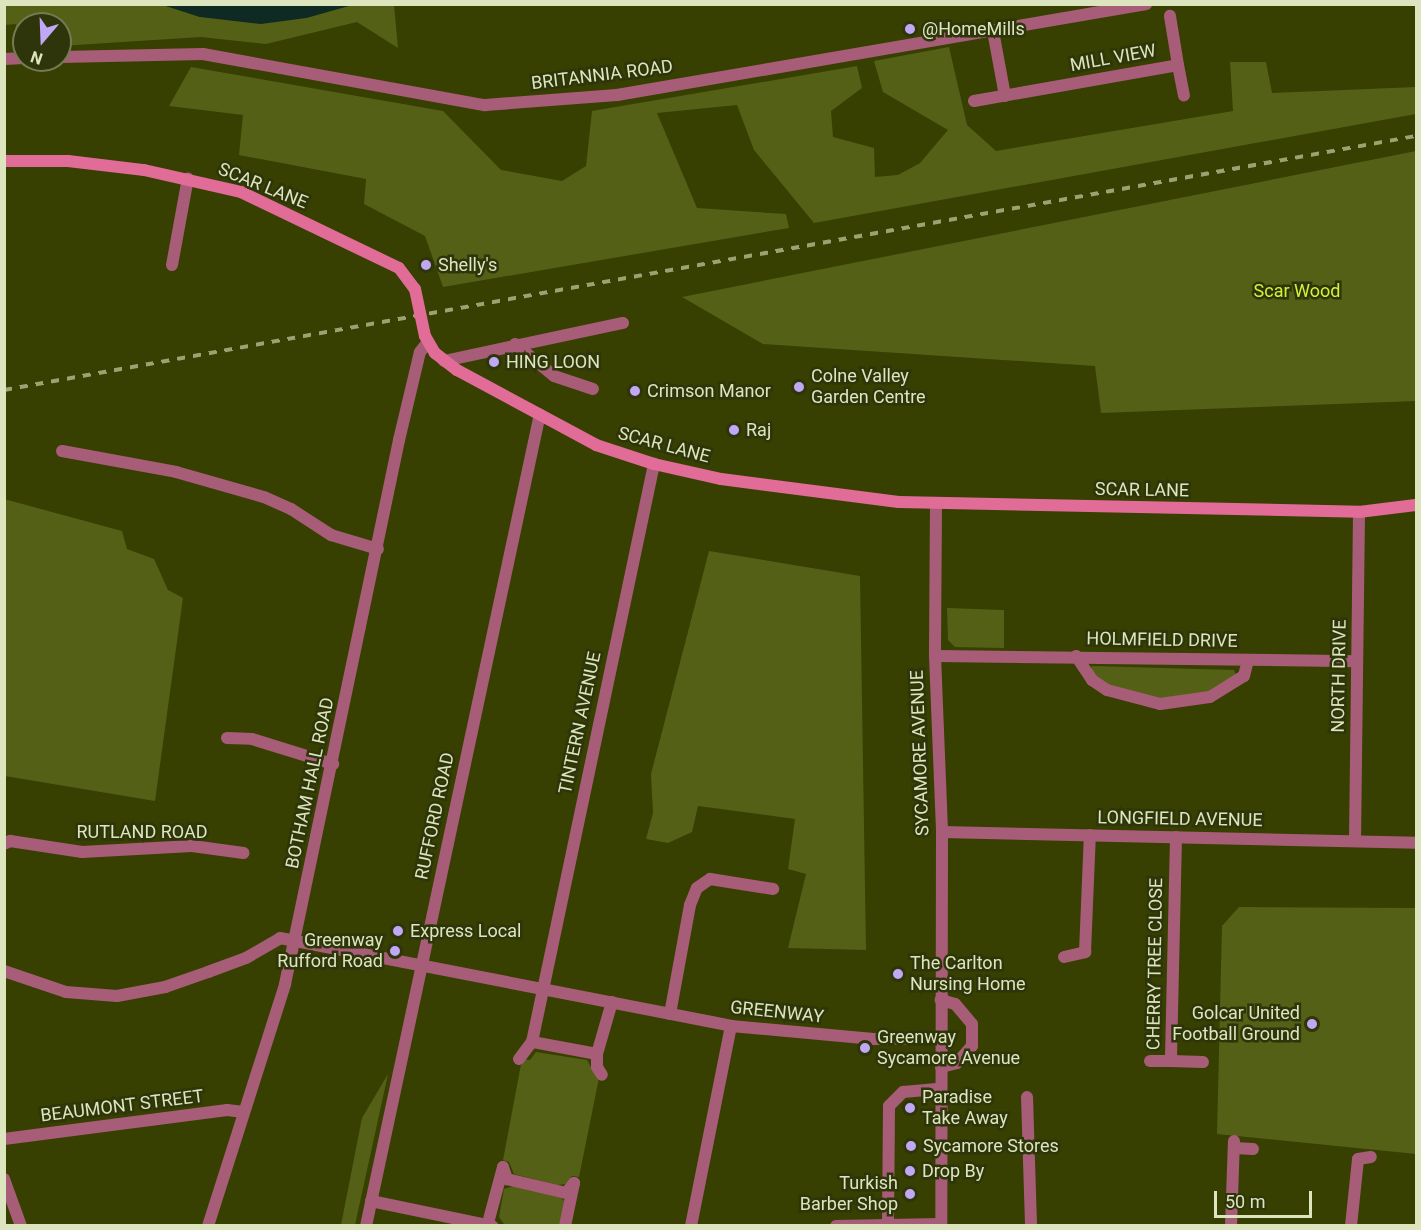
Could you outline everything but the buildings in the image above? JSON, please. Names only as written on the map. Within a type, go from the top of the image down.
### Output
[{"type":"main road","name":"SCAR LANE","points":[[4,162],[68,161],[188,178],[241,192],[399,268],[415,289],[426,340],[444,361],[596,445],[654,464],[815,493],[936,504],[1359,512],[1416,505]]},
{"type":"street","name":"BRITANNIA ROAD","points":[[72,57],[203,54],[485,105],[617,95],[1146,4]]},
{"type":"street","name":"MILL VIEW","points":[[974,101],[1178,65],[1170,16]]},
{"type":"street","points":[[993,31],[1005,96]]},
{"type":"street","points":[[1178,65],[1184,95]]},
{"type":"street","points":[[172,265],[188,178]]},
{"type":"street","points":[[444,361],[623,322]]},
{"type":"street","name":"BOTHAM HALL ROAD","points":[[208,1226],[285,984],[418,362],[426,340]]},
{"type":"street","points":[[515,344],[554,376],[593,389]]},
{"type":"street","name":"RUFFORD ROAD","points":[[366,1226],[540,414]]},
{"type":"street","points":[[62,451],[176,472],[264,497],[291,509],[331,535],[378,549]]},
{"type":"street","name":"TINTERN AVENUE","points":[[541,990],[654,464]]},
{"type":"street","name":"SYCAMORE AVENUE","points":[[936,504],[935,656],[942,832],[941,1225]]},
{"type":"street","name":"NORTH DRIVE","points":[[1355,841],[1359,512]]},
{"type":"street","name":"HOLMFIELD DRIVE","points":[[935,656],[1357,661]]},
{"type":"street","name":"HOLMFIELD DRIVE","points":[[1076,656],[1092,680],[1107,690],[1160,704],[1210,697],[1244,676],[1248,660]]},
{"type":"street","points":[[227,738],[252,739],[333,764]]},
{"type":"street","name":"LONGFIELD AVENUE","points":[[942,832],[1416,843]]},
{"type":"street","points":[[1064,957],[1085,952],[1090,835]]},
{"type":"street","name":"CHERRY TREE CLOSE","points":[[1176,837],[1171,1061],[1203,1062]]},
{"type":"street","name":"RUTLAND ROAD","points":[[4,844],[10,841],[82,852],[192,846],[244,853]]},
{"type":"street","points":[[670,1014],[690,905],[697,888],[710,879],[773,889]]},
{"type":"street","points":[[4,970],[66,992],[117,996],[165,987],[197,976],[246,958],[280,938],[294,940]]},
{"type":"street","name":"GREENWAY","points":[[294,940],[731,1026],[873,1039],[941,1038]]},
{"type":"street","points":[[519,1059],[532,1042],[541,990]]},
{"type":"street","points":[[941,1000],[967,1014],[972,1024],[972,1046],[957,1063],[941,1067]]},
{"type":"street","points":[[602,1075],[597,1067],[597,1054],[612,1002]]},
{"type":"street","points":[[691,1226],[731,1026]]},
{"type":"street","points":[[532,1042],[597,1054]]},
{"type":"street","points":[[1150,1061],[1171,1061]]},
{"type":"street","points":[[888,1223],[889,1106],[903,1092],[940,1089]]},
{"type":"street","points":[[1028,1097],[1031,1226]]},
{"type":"street","name":"BEAUMONT STREET","points":[[4,1139],[227,1110],[244,1112]]},
{"type":"street","points":[[1231,1226],[1234,1145],[1253,1149]]},
{"type":"street","points":[[1352,1226],[1358,1159],[1371,1157]]},
{"type":"street","points":[[371,1201],[490,1224],[503,1167],[507,1179],[566,1193],[574,1183],[565,1226]]},
{"type":"street","points":[[4,1179],[21,1226]]},
{"type":"street","points":[[836,1226],[888,1223],[941,1225]]},
{"type":"green space","points":[[5,5],[163,5],[200,17],[306,18],[352,5],[394,5],[398,48],[357,22],[266,44],[201,37],[72,45],[72,12],[12,12],[12,24],[5,25]]},
{"type":"green space","points":[[949,47],[967,125],[996,151],[1233,111],[1230,62],[1266,62],[1272,93],[1416,87],[1416,114],[814,223],[754,150],[737,105],[657,113],[697,208],[786,214],[789,228],[443,287],[425,236],[364,204],[366,179],[239,155],[243,115],[169,106],[191,67],[443,111],[501,170],[562,181],[586,166],[592,111],[857,66],[862,88],[831,111],[833,137],[874,148],[875,177],[898,175],[920,163],[948,130],[883,92],[874,61]]},
{"type":"green space","name":"Scar Wood","points":[[1416,151],[1416,401],[1101,413],[1095,366],[763,344],[682,297]]},
{"type":"green space","points":[[4,499],[122,531],[127,549],[154,559],[168,590],[183,598],[155,801],[5,776]]},
{"type":"green space","points":[[709,551],[860,576],[866,950],[788,948],[806,874],[788,869],[795,819],[698,806],[692,832],[668,843],[646,839],[653,813],[651,774]]},
{"type":"green space","points":[[947,608],[1004,610],[1004,648],[955,647],[948,640]]},
{"type":"green space","points":[[1092,666],[1234,670],[1236,675],[1216,691],[1155,700],[1108,686],[1089,671]]},
{"type":"green space","points":[[1239,907],[1416,908],[1416,1154],[1217,1134],[1222,926]]},
{"type":"green space","points":[[536,1052],[587,1060],[593,1071],[600,1073],[579,1177],[572,1176],[566,1184],[557,1185],[514,1174],[509,1162],[503,1160],[522,1059],[530,1060]]},
{"type":"green space","points":[[388,1074],[355,1225],[341,1225],[362,1118]]},
{"type":"green space","points":[[514,1186],[561,1197],[566,1203],[562,1225],[504,1224],[499,1217],[504,1189]]},
{"type":"water","points":[[163,5],[352,5],[306,18],[261,24],[200,17]]},
{"type":"railway","points":[[4,390],[1416,136]]},
{"type":"place","name":"@HomeMills","points":[[910,29]]},
{"type":"place","name":"Shelly's","points":[[426,265]]},
{"type":"place","name":"HING LOON","points":[[494,362]]},
{"type":"place","name":"Colne Valley Garden Centre","points":[[799,387]]},
{"type":"place","name":"Crimson Manor","points":[[635,391]]},
{"type":"place","name":"Raj","points":[[734,430]]},
{"type":"place","name":"Express Local","points":[[398,931]]},
{"type":"place","name":"Greenway Rufford Road","points":[[395,951]]},
{"type":"place","name":"The Carlton Nursing Home","points":[[898,974]]},
{"type":"place","name":"Golcar United Football Ground","points":[[1312,1024]]},
{"type":"place","name":"Greenway Sycamore Avenue","points":[[865,1048]]},
{"type":"place","name":"Paradise Take Away","points":[[910,1108]]},
{"type":"place","name":"Sycamore Stores","points":[[911,1146]]},
{"type":"place","name":"Drop By","points":[[910,1171]]},
{"type":"place","name":"Turkish Barber Shop","points":[[910,1194]]}]
